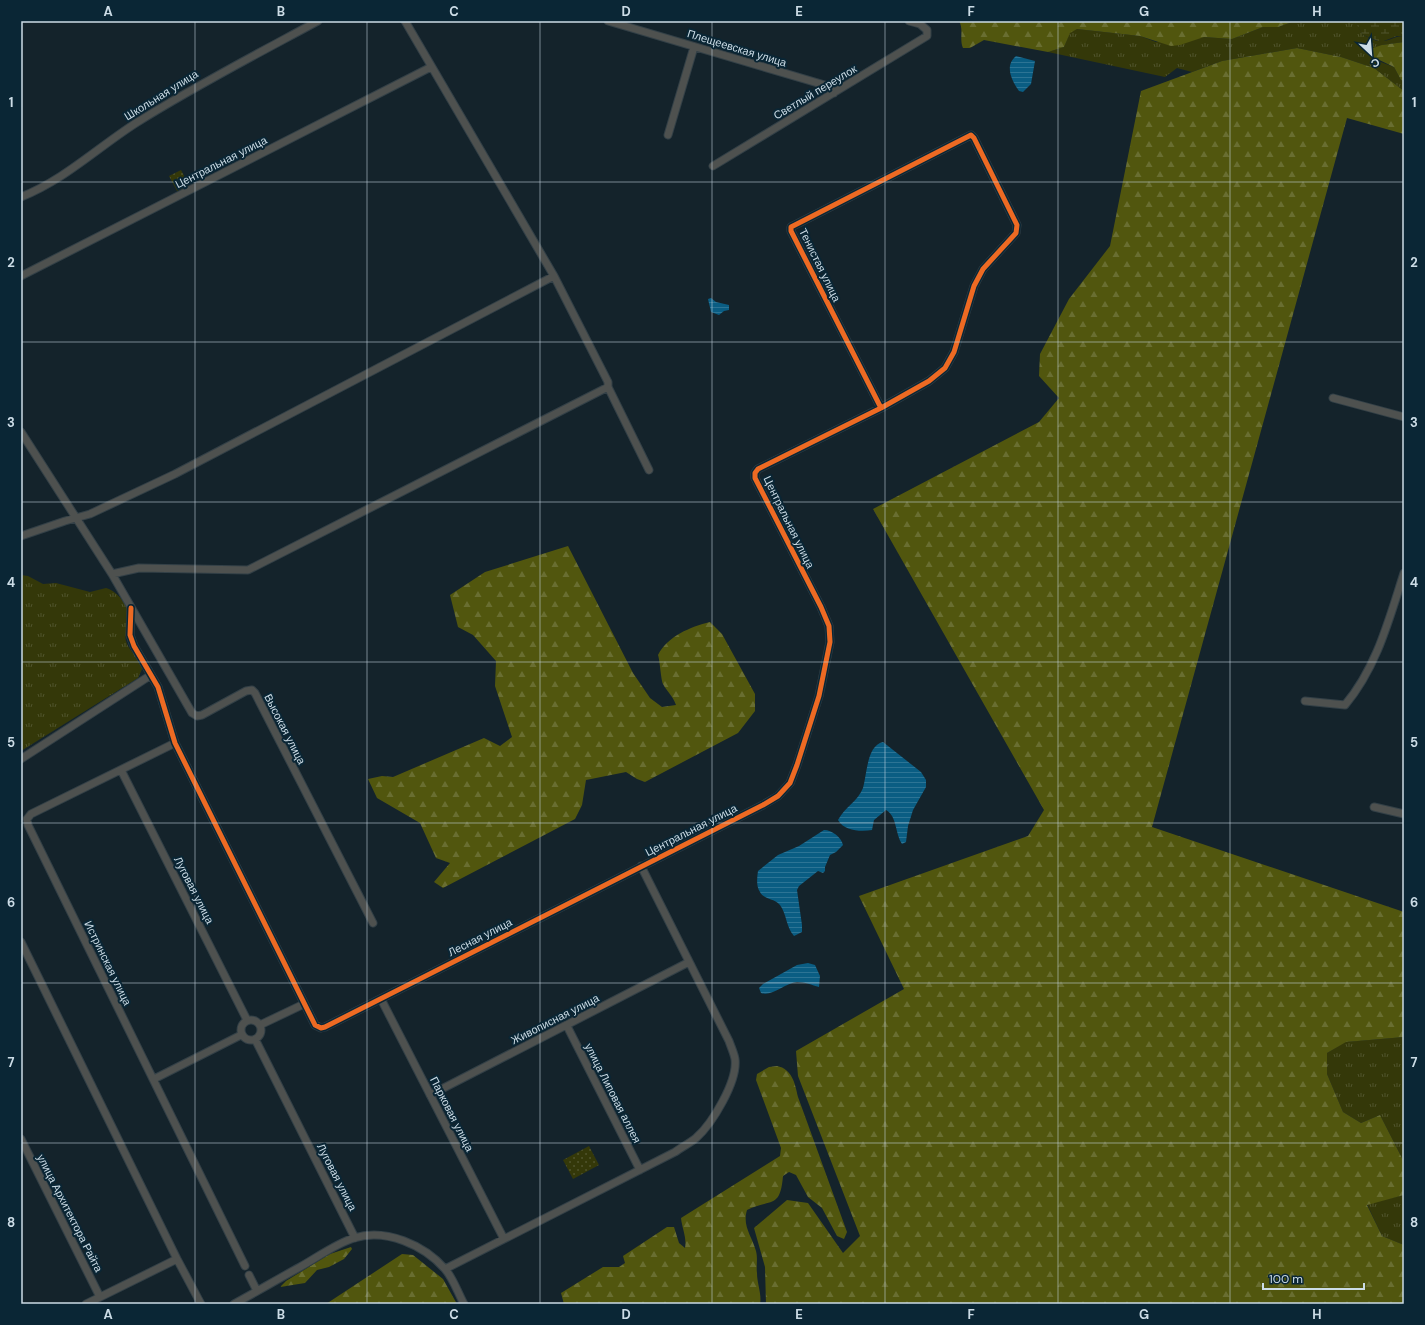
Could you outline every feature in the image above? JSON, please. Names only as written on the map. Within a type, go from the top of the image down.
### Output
[{"type":"street","name":"Школьная улица","points":[[21,197],[65,174],[134,124],[204,81],[318,21]]},
{"type":"street","points":[[405,21],[554,276],[608,382],[608,388],[649,470]]},
{"type":"street","name":"Плещеевская улица","points":[[608,21],[828,86],[834,93]]},
{"type":"street","name":"Светлый переулок","points":[[713,166],[927,36],[927,30],[920,24],[909,21]]},
{"type":"street","points":[[668,135],[694,47]]},
{"type":"street","name":"Центральная улица","points":[[21,276],[431,67]]},
{"type":"street","name":"Центральная улица","points":[[641,866],[763,805],[778,796],[790,783],[819,696],[830,642],[828,626],[820,607],[755,478],[755,473],[758,469],[881,408],[929,381],[945,368],[954,352],[974,286],[983,269],[1016,233],[1016,220],[974,138],[971,135]]},
{"type":"street","name":"Тенистая улица","points":[[881,408],[790,231],[791,226],[971,135]]},
{"type":"street","points":[[21,536],[90,514],[175,474],[554,276]]},
{"type":"street","points":[[112,574],[139,568],[248,570],[608,388]]},
{"type":"street","points":[[1333,398],[1404,416]]},
{"type":"street","points":[[21,432],[112,574],[131,608],[130,635],[134,646],[151,675],[164,706],[175,743],[304,1004],[260,1026]]},
{"type":"street","points":[[1305,701],[1345,705],[1360,687],[1380,648],[1404,572]]},
{"type":"street","name":"Высокая улица","points":[[131,608],[192,713],[196,716],[202,715],[246,691],[252,690],[255,693],[373,923]]},
{"type":"street","points":[[21,759],[151,675]]},
{"type":"street","name":"Истринская улица","points":[[175,743],[31,814],[27,819],[28,825],[245,1266]]},
{"type":"street","name":"Луговая улица","points":[[121,770],[247,1020]]},
{"type":"street","points":[[1374,807],[1404,814]]},
{"type":"street","points":[[446,1269],[675,1152],[696,1138],[709,1123],[726,1094],[733,1077],[735,1060],[729,1041],[641,866]]},
{"type":"street","name":"Лесная улица","points":[[304,1004],[315,1025],[321,1028],[328,1026],[641,866]]},
{"type":"street","points":[[21,942],[177,1259],[201,1304]]},
{"type":"street","name":"Живописная улица","points":[[430,1095],[567,1026],[689,962]]},
{"type":"street","name":"Парковая улица","points":[[381,1000],[504,1239]]},
{"type":"street","points":[[247,1020],[252,1020],[260,1026],[261,1031],[255,1039],[250,1041],[241,1035],[240,1029],[242,1024],[247,1020]]},
{"type":"street","name":"улица Липовая аллея","points":[[567,1026],[640,1170]]},
{"type":"street","points":[[154,1079],[241,1035]]},
{"type":"street","name":"Луговая улица","points":[[255,1039],[355,1238]]},
{"type":"street","name":"улица Архитектора Райта","points":[[21,1139],[100,1297]]},
{"type":"street","points":[[234,1304],[336,1246],[355,1238],[373,1235],[392,1237],[408,1242],[425,1252],[446,1269],[464,1304]]},
{"type":"street","points":[[86,1304],[177,1259]]},
{"type":"street","points":[[249,1275],[257,1291]]},
{"type":"green space","points":[[959,21],[1295,21],[1278,27],[1263,27],[1232,39],[1204,37],[1180,45],[1171,46],[1140,36],[1077,29],[1070,33],[1064,47],[1048,52],[984,40],[970,48],[963,48]]},
{"type":"green space","points":[[1295,21],[1355,21],[1363,35],[1380,41],[1404,36],[1404,42],[1382,45],[1378,61],[1394,67],[1401,80],[1404,81],[1404,91],[1374,68],[1341,57],[1297,48],[1222,61],[1192,72],[1177,68],[1165,77],[1048,52],[1064,47],[1070,32],[1077,29],[1140,36],[1156,42],[1204,37],[1232,39],[1263,27],[1278,27]]},
{"type":"green space","points":[[1404,21],[1404,36],[1397,36],[1381,42],[1363,35],[1355,22]]},
{"type":"green space","points":[[1404,42],[1404,81],[1401,80],[1394,67],[1371,56],[1373,48],[1382,45]]},
{"type":"green space","points":[[1297,48],[1341,57],[1374,68],[1404,91],[1404,134],[1347,118],[1152,827],[1404,912],[1404,1037],[1346,1042],[1327,1053],[1327,1074],[1343,1112],[1361,1123],[1380,1115],[1404,1162],[1404,1195],[1367,1205],[1382,1236],[1404,1245],[1404,1304],[766,1304],[765,1267],[754,1228],[787,1200],[808,1203],[843,1253],[860,1236],[798,1076],[796,1051],[904,989],[859,896],[1028,836],[1044,810],[873,509],[1039,422],[1059,398],[1039,376],[1040,354],[1069,299],[1110,246],[1141,91],[1222,61]]},
{"type":"green space","points":[[181,170],[189,185],[177,191],[169,176]]},
{"type":"green space","points":[[568,546],[633,673],[650,698],[662,707],[676,705],[663,684],[658,655],[662,648],[680,633],[710,622],[722,634],[755,694],[755,711],[738,733],[645,782],[626,772],[586,780],[582,805],[575,819],[443,888],[434,882],[450,863],[436,858],[420,823],[377,798],[368,779],[382,776],[393,777],[484,738],[500,746],[512,737],[495,686],[496,661],[473,635],[458,627],[450,595],[485,572]]},
{"type":"green space","points":[[21,575],[28,576],[43,584],[56,583],[90,592],[106,588],[115,593],[123,601],[128,611],[129,622],[126,634],[127,645],[143,667],[138,678],[21,751]]},
{"type":"green space","points":[[1404,1037],[1404,1162],[1380,1115],[1361,1123],[1343,1112],[1327,1074],[1327,1053],[1345,1042]]},
{"type":"green space","points":[[777,1066],[786,1070],[794,1082],[798,1097],[847,1232],[844,1239],[837,1236],[822,1208],[808,1197],[796,1175],[789,1172],[783,1176],[782,1187],[777,1199],[747,1210],[746,1221],[748,1231],[757,1254],[760,1304],[564,1304],[561,1293],[603,1267],[619,1267],[625,1263],[623,1256],[667,1227],[674,1227],[679,1243],[685,1248],[685,1237],[681,1218],[780,1156],[781,1148],[756,1080],[757,1074],[769,1067]]},
{"type":"green space","points":[[589,1146],[599,1165],[573,1179],[563,1160]]},
{"type":"green space","points":[[1404,1195],[1404,1245],[1382,1236],[1367,1204]]},
{"type":"green space","points":[[351,1247],[352,1249],[344,1259],[329,1267],[317,1270],[305,1283],[280,1287],[286,1281],[330,1254]]},
{"type":"green space","points":[[402,1254],[413,1255],[443,1279],[457,1304],[326,1304]]},
{"type":"water","points":[[1016,56],[1035,61],[1031,84],[1023,92],[1019,91],[1010,74],[1010,64]]},
{"type":"water","points":[[711,298],[716,302],[729,305],[729,310],[724,311],[719,315],[711,312],[708,299]]},
{"type":"water","points":[[883,742],[921,772],[926,780],[926,787],[913,810],[908,826],[906,842],[902,844],[894,820],[890,813],[886,810],[874,820],[872,830],[858,831],[848,829],[838,820],[844,811],[861,793],[871,754],[878,744]]},
{"type":"water","points":[[824,830],[836,834],[843,845],[836,852],[830,855],[823,873],[818,871],[799,886],[797,890],[802,932],[794,936],[789,929],[780,905],[762,895],[760,892],[757,885],[758,871],[778,855],[799,846]]},
{"type":"water","points":[[808,963],[815,965],[820,976],[819,987],[797,982],[774,992],[765,994],[761,993],[759,988],[763,984],[797,965]]},
{"type":"cycle path","points":[[131,608],[130,635],[134,646],[158,687],[175,743],[315,1025],[321,1028],[325,1027],[763,805],[778,796],[790,783],[819,696],[830,642],[829,626],[821,607],[755,478],[755,473],[758,469],[881,408],[929,381],[945,368],[954,352],[974,286],[983,269],[1016,233],[1017,225],[974,138],[971,135],[791,227],[791,231],[881,408]]}]
